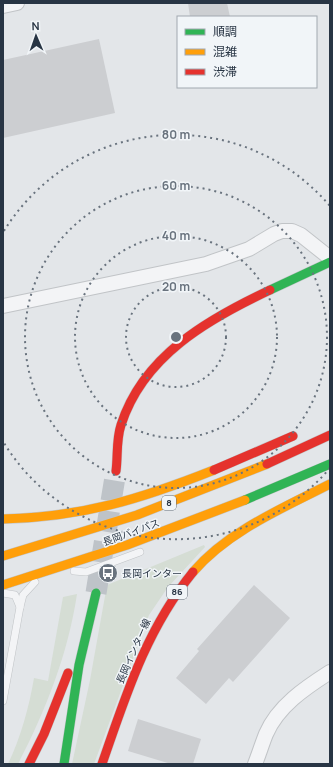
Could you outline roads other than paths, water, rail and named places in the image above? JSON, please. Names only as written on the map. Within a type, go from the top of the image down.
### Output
[{"type":"main road","points":[[116,471],[121,426],[133,397],[148,373],[166,353],[184,337],[235,305],[330,262]]},
{"type":"main road","points":[[3,519],[54,517],[97,510],[165,489],[302,432]]},
{"type":"main road","name":"長岡バイパス","points":[[3,556],[137,515],[257,468],[330,435]]},
{"type":"main road","name":"長岡バイパス","points":[[3,585],[54,570],[177,527],[265,493],[330,464]]},
{"type":"main road","name":"長岡インター線","points":[[102,764],[138,663],[151,632],[183,584],[217,549],[236,536],[265,517],[330,484]]},
{"type":"main road","points":[[64,764],[79,665],[96,593]]},
{"type":"main road","points":[[29,764],[44,734],[73,657],[90,623]]},
{"type":"street","points":[[3,6],[17,3]]},
{"type":"street","points":[[3,306],[206,264],[249,249],[282,231],[292,231],[301,235],[330,258]]},
{"type":"street","points":[[255,764],[266,734],[278,714],[309,686],[330,672]]},
{"type":"lane","points":[[160,541],[177,527]]},
{"type":"lane","points":[[3,701],[23,595],[37,581],[54,570],[86,572],[147,549]]},
{"type":"lane","points":[[3,593],[14,595],[20,607]]},
{"type":"tunnel","points":[[96,593],[116,471]]},
{"type":"place","name":"長岡インター","points":[[108,573]]}]
